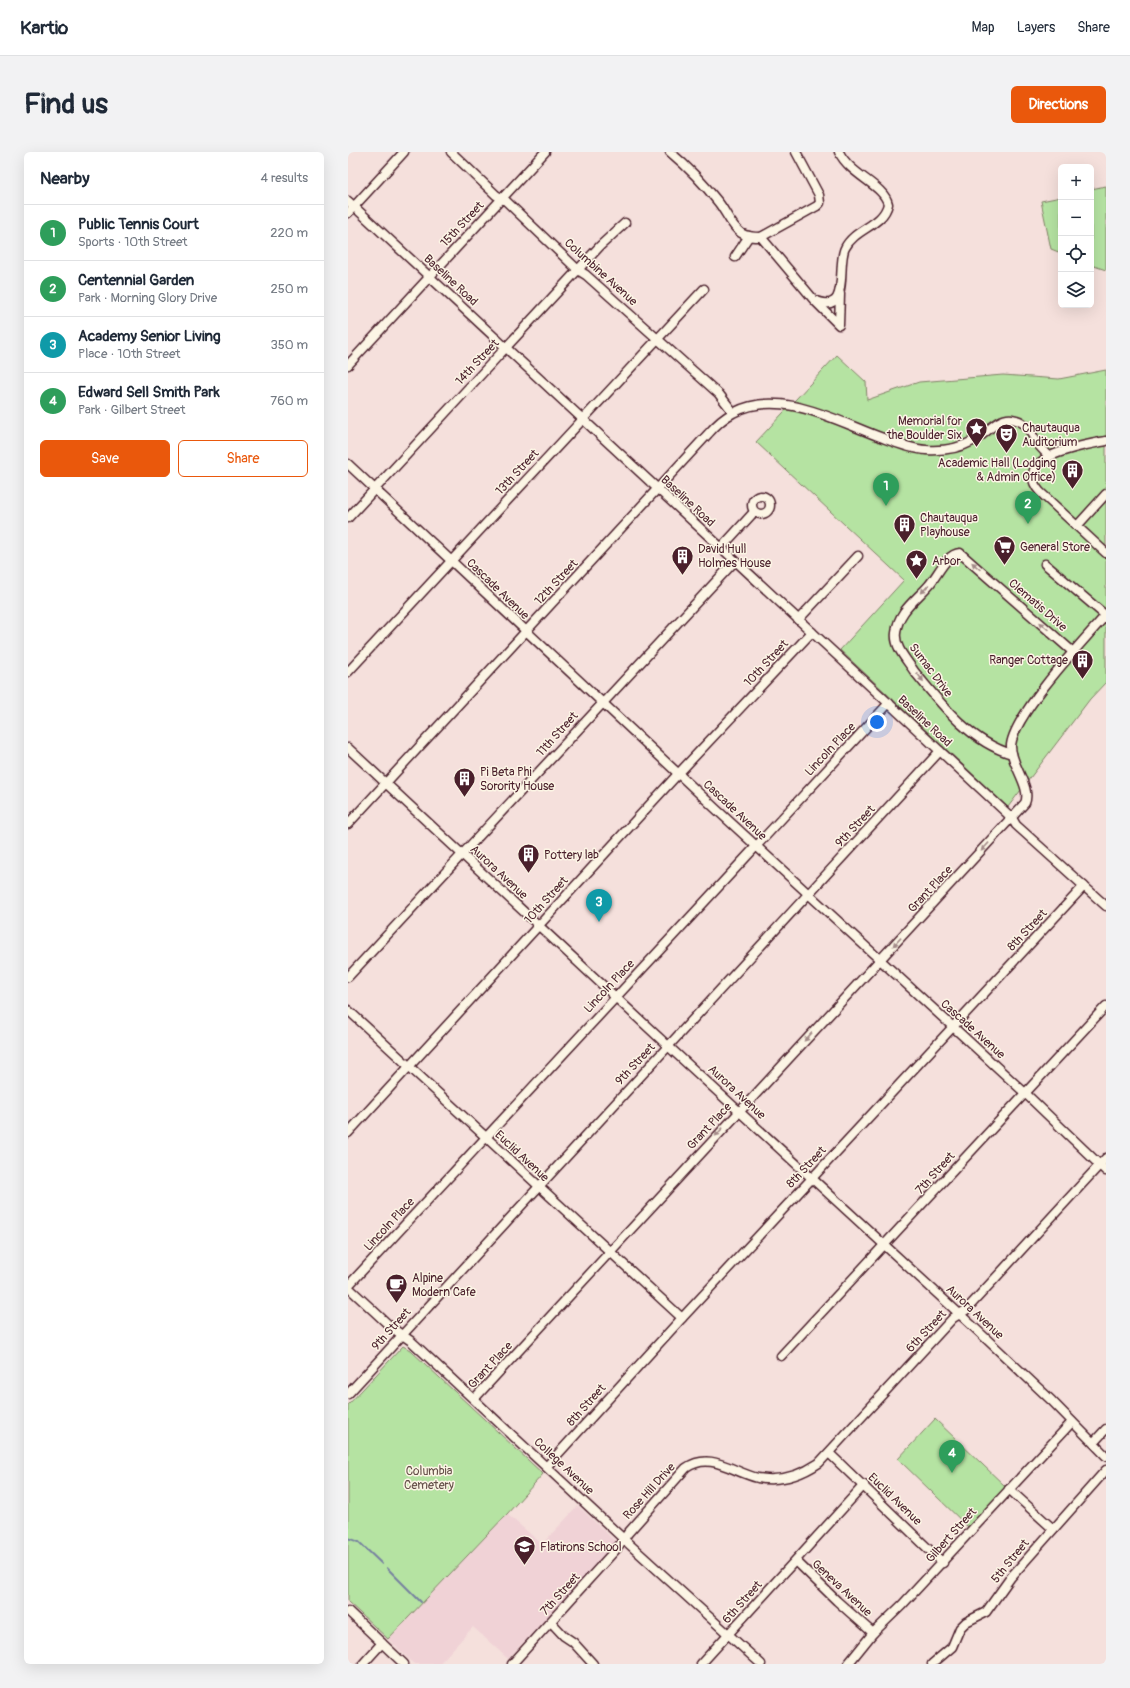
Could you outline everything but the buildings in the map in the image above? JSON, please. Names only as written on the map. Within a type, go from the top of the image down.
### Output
[{"type":"street","points":[[348,213],[351,204],[404,152]]},
{"type":"street","name":"Columbine Avenue","points":[[450,152],[496,195],[502,198],[578,270],[586,274],[656,339],[719,394],[733,412]]},
{"type":"street","name":"15th Street","points":[[348,365],[544,152]]},
{"type":"street","points":[[670,152],[701,182],[719,204],[736,229],[749,236],[761,236],[817,206],[820,202],[819,195],[796,152]]},
{"type":"street","points":[[761,236],[814,300],[839,325],[841,261],[844,249],[854,236],[883,217],[888,204],[884,193],[849,167],[839,152]]},
{"type":"street","name":"Baseline Road","points":[[351,204],[1012,818],[1023,824],[1048,853],[1106,906]]},
{"type":"street","name":"14th Street","points":[[348,518],[600,246],[625,222]]},
{"type":"street","points":[[734,257],[749,236]]},
{"type":"street","name":"13th Street","points":[[348,672],[704,289]]},
{"type":"street","points":[[814,300],[826,304],[840,294]]},
{"type":"street","name":"12th Street","points":[[348,824],[659,490],[717,424],[733,412],[757,405],[777,403],[791,404],[888,440],[926,450],[945,449],[968,443],[977,439],[999,422],[1008,419],[1024,423],[1030,430],[1037,443],[1049,456]]},
{"type":"street","points":[[1106,441],[1049,456],[1041,461],[1036,467],[1034,477],[1036,485],[1042,494],[1106,553]]},
{"type":"street","name":"Cascade Avenue","points":[[348,464],[678,774],[1025,1094],[1106,1172]]},
{"type":"street","points":[[1077,526],[1106,494]]},
{"type":"street","points":[[721,548],[754,512]]},
{"type":"street","name":"Clematis Drive","points":[[949,558],[957,553],[964,555],[1073,652]]},
{"type":"street","points":[[798,620],[858,556]]},
{"type":"street","name":"Sumac Drive","points":[[949,558],[932,582],[901,616],[896,632],[897,643],[906,660],[952,714],[991,745],[1012,754]]},
{"type":"street","name":"11th Street","points":[[348,977],[602,702],[735,561]]},
{"type":"street","points":[[1012,754],[1012,744],[1020,722],[1073,652],[1106,615],[1045,564]]},
{"type":"street","name":"10th Street","points":[[348,1133],[678,774],[812,632]]},
{"type":"street","name":"Lincoln Place","points":[[348,1287],[756,845],[889,704]]},
{"type":"street","name":"Aurora Avenue","points":[[348,748],[615,997],[959,1314],[1094,1442],[1106,1456]]},
{"type":"street","name":"9th Street","points":[[348,1394],[940,751]]},
{"type":"street","name":"Grant Place","points":[[474,1399],[739,1111],[1025,804],[1027,797],[1012,754]]},
{"type":"street","name":"8th Street","points":[[547,1466],[682,1318],[1084,886]]},
{"type":"street","name":"7th Street","points":[[781,1356],[1106,1006]]},
{"type":"street","name":"Euclid Avenue","points":[[348,1010],[538,1187],[682,1318]]},
{"type":"street","name":"6th Street","points":[[829,1453],[952,1319],[966,1310],[1106,1158]]},
{"type":"street","name":"College Avenue","points":[[348,1287],[392,1328],[402,1334],[474,1399],[624,1540],[761,1664]]},
{"type":"street","name":"Gilbert Street","points":[[848,1664],[873,1633],[902,1606],[1072,1422]]},
{"type":"street","points":[[1094,1442],[1106,1429]]},
{"type":"street","name":"Euclid Avenue","points":[[829,1453],[943,1562]]},
{"type":"street","name":"Rose Hill Drive","points":[[624,1540],[628,1533],[692,1463],[707,1460],[758,1478],[784,1478],[809,1470],[829,1453]]},
{"type":"street","name":"5th Street","points":[[932,1664],[952,1647],[960,1628],[966,1622],[986,1612],[1011,1577],[1052,1529],[1106,1470]]},
{"type":"street","name":"6th Street","points":[[701,1664],[864,1485]]},
{"type":"street","points":[[1009,1489],[1052,1529]]},
{"type":"street","name":"7th Street","points":[[512,1664],[624,1540]]},
{"type":"street","name":"Geneva Avenue","points":[[796,1561],[837,1601],[873,1633]]},
{"type":"street","points":[[348,1611],[404,1664]]},
{"type":"street","points":[[551,1622],[564,1636],[573,1642],[593,1664]]},
{"type":"street","points":[[363,1664],[382,1643]]},
{"type":"shaded area","name":"Flatirons School","points":[[578,1506],[616,1542],[508,1659],[473,1627],[439,1664],[414,1664],[388,1639],[507,1514],[542,1544]]},
{"type":"green space","points":[[1106,186],[1106,270],[1094,266],[1094,188]]},
{"type":"green space","points":[[1058,198],[1058,252],[1051,249],[1041,201]]},
{"type":"green space","points":[[837,355],[866,382],[867,400],[919,382],[1003,375],[1059,379],[1106,370],[1106,682],[1090,699],[1008,807],[840,650],[904,580],[756,442]]},
{"type":"green space","name":"Columbia Cemetery","points":[[403,1346],[410,1350],[543,1474],[388,1639],[348,1602],[348,1405]]},
{"type":"green space","points":[[935,1419],[1006,1487],[969,1528],[898,1459]]},
{"type":"waterway","points":[[348,1538],[359,1542],[382,1564]]},
{"type":"waterway","points":[[387,1568],[421,1602]]},
{"type":"place","name":"Memorial for the Boulder Six","points":[[977,448]]},
{"type":"place","name":"Chautauqua Auditorium","points":[[1006,454]]},
{"type":"place","name":"Academic Hall (Lodging & Admin Office)","points":[[1072,490]]},
{"type":"place","name":"Public Tennis Court","points":[[886,506]]},
{"type":"place","name":"Centennial Garden","points":[[1028,524]]},
{"type":"place","name":"Chautauqua Playhouse","points":[[905,544]]},
{"type":"place","name":"General Store","points":[[1004,566]]},
{"type":"place","name":"David Hull Holmes House","points":[[683,576]]},
{"type":"place","name":"Arbor","points":[[917,580]]},
{"type":"place","name":"Ranger Cottage","points":[[1083,680]]},
{"type":"place","name":"Pi Beta Phi Sorority House","points":[[464,798]]},
{"type":"place","name":"Pottery lab","points":[[528,874]]},
{"type":"place","name":"Academy Senior Living","points":[[599,922]]},
{"type":"place","name":"Alpine Modern Cafe","points":[[397,1304]]},
{"type":"place","name":"Edward Sell Smith Park","points":[[952,1473]]},
{"type":"place","name":"Flatirons School","points":[[525,1566]]}]
